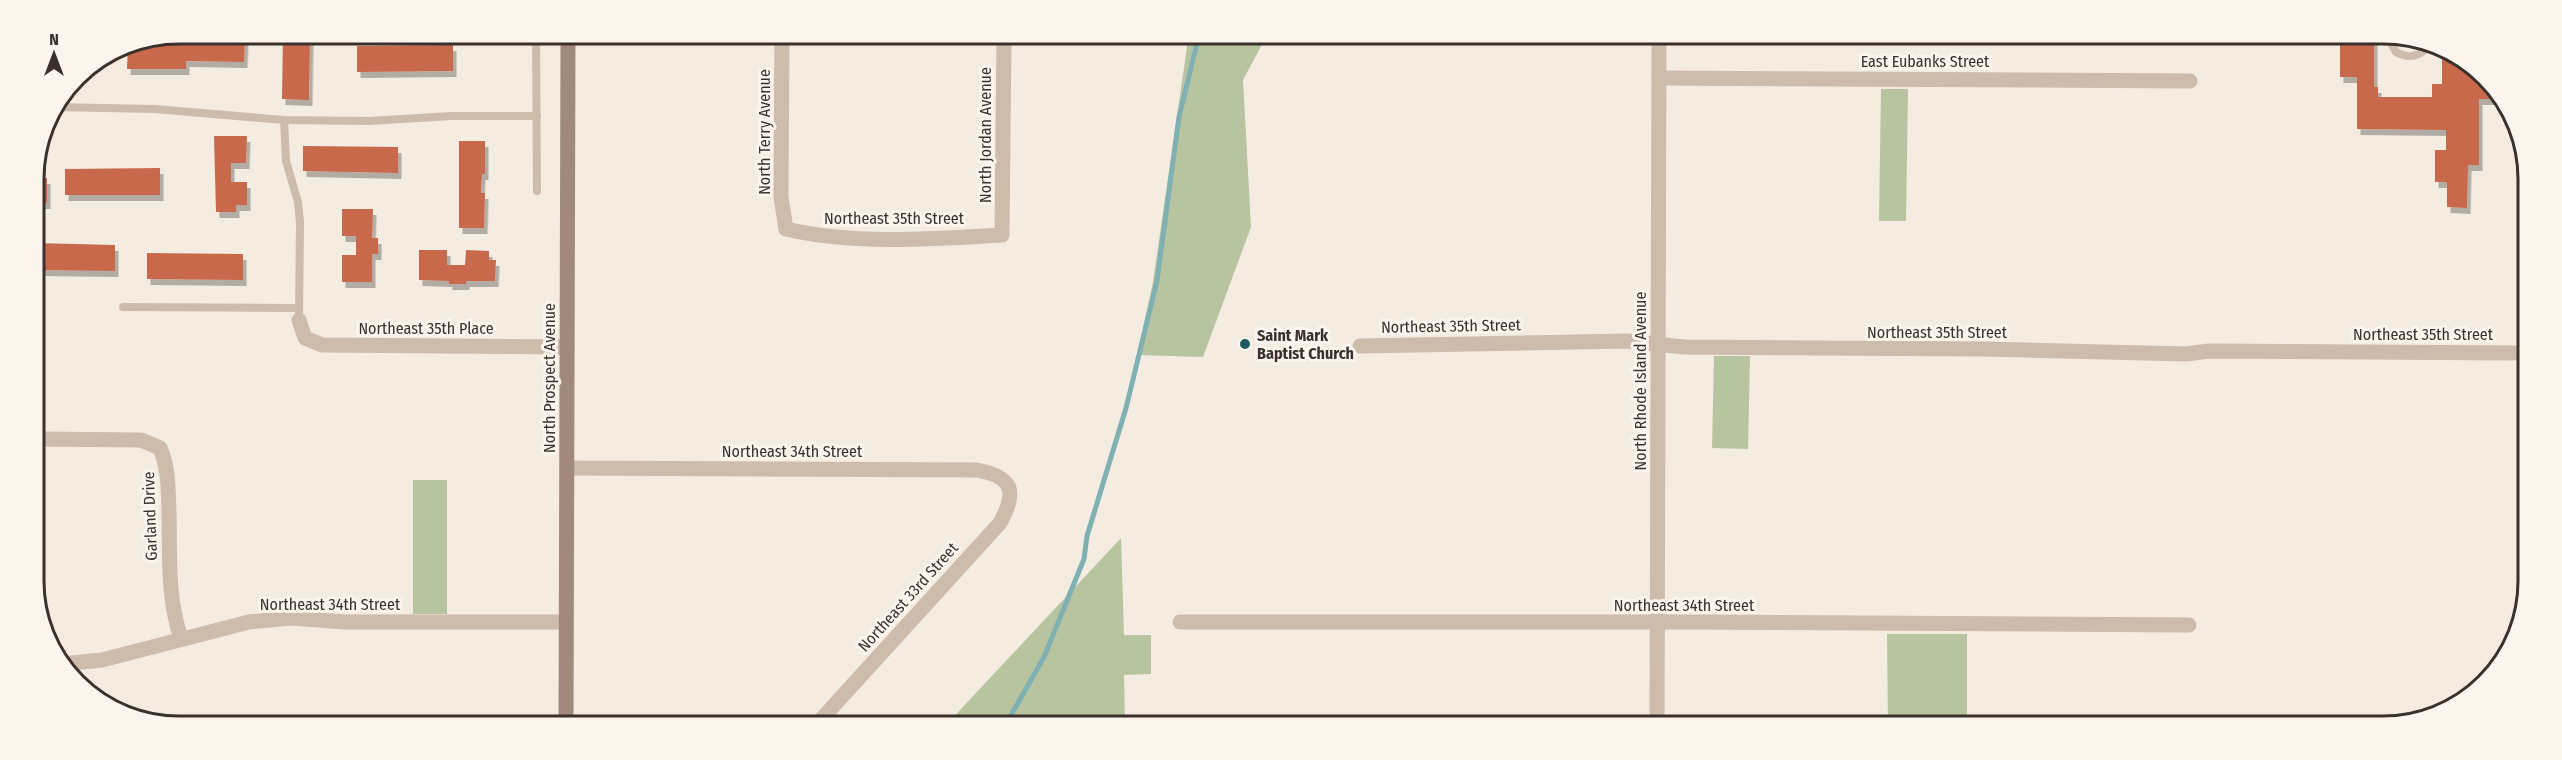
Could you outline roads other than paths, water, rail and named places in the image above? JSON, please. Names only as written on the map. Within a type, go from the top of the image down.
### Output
[{"type":"street","name":"North Prospect Avenue","points":[[566,716],[568,44]]},
{"type":"street","name":"North Terry Avenue","points":[[782,44],[781,197],[786,229]]},
{"type":"street","name":"North Jordan Avenue","points":[[1002,235],[1004,44]]},
{"type":"street","name":"North Rhode Island Avenue","points":[[1657,716],[1659,44]]},
{"type":"street","name":"East Eubanks Street","points":[[1659,78],[2190,81]]},
{"type":"street","name":"Northeast 35th Street","points":[[786,229],[821,238],[952,238],[1002,235]]},
{"type":"street","name":"Northeast 35th Place","points":[[298,314],[305,338],[322,345],[567,347]]},
{"type":"street","name":"Northeast 35th Street","points":[[1360,346],[1627,341],[1816,350],[1962,349],[2186,354],[2209,351],[2514,353]]},
{"type":"street","name":"Garland Drive","points":[[44,439],[141,440],[159,448],[165,460],[168,482],[170,593],[174,618],[181,638]]},
{"type":"street","name":"Northeast 34th Street","points":[[567,468],[977,470],[995,473],[1010,487]]},
{"type":"street","name":"Northeast 33rd Street","points":[[823,716],[1000,523],[1008,507],[1010,487]]},
{"type":"street","name":"Northeast 34th Street","points":[[71,663],[102,660],[249,622],[291,618],[345,622],[566,622]]},
{"type":"street","name":"Northeast 34th Street","points":[[1179,622],[2189,625]]},
{"type":"lane","points":[[536,44],[537,191]]},
{"type":"lane","points":[[2392,44],[2396,52],[2409,57],[2425,50]]},
{"type":"lane","points":[[64,107],[155,109],[284,120],[369,121],[452,116],[537,116]]},
{"type":"lane","points":[[123,307],[298,314],[300,222],[298,202],[286,161],[284,120]]},
{"type":"waterway","points":[[1011,716],[1044,657],[1084,559],[1087,536],[1126,408],[1157,281],[1179,117],[1197,44]]},
{"type":"place","name":"Saint Mark Baptist Church","points":[[1245,344]]}]
